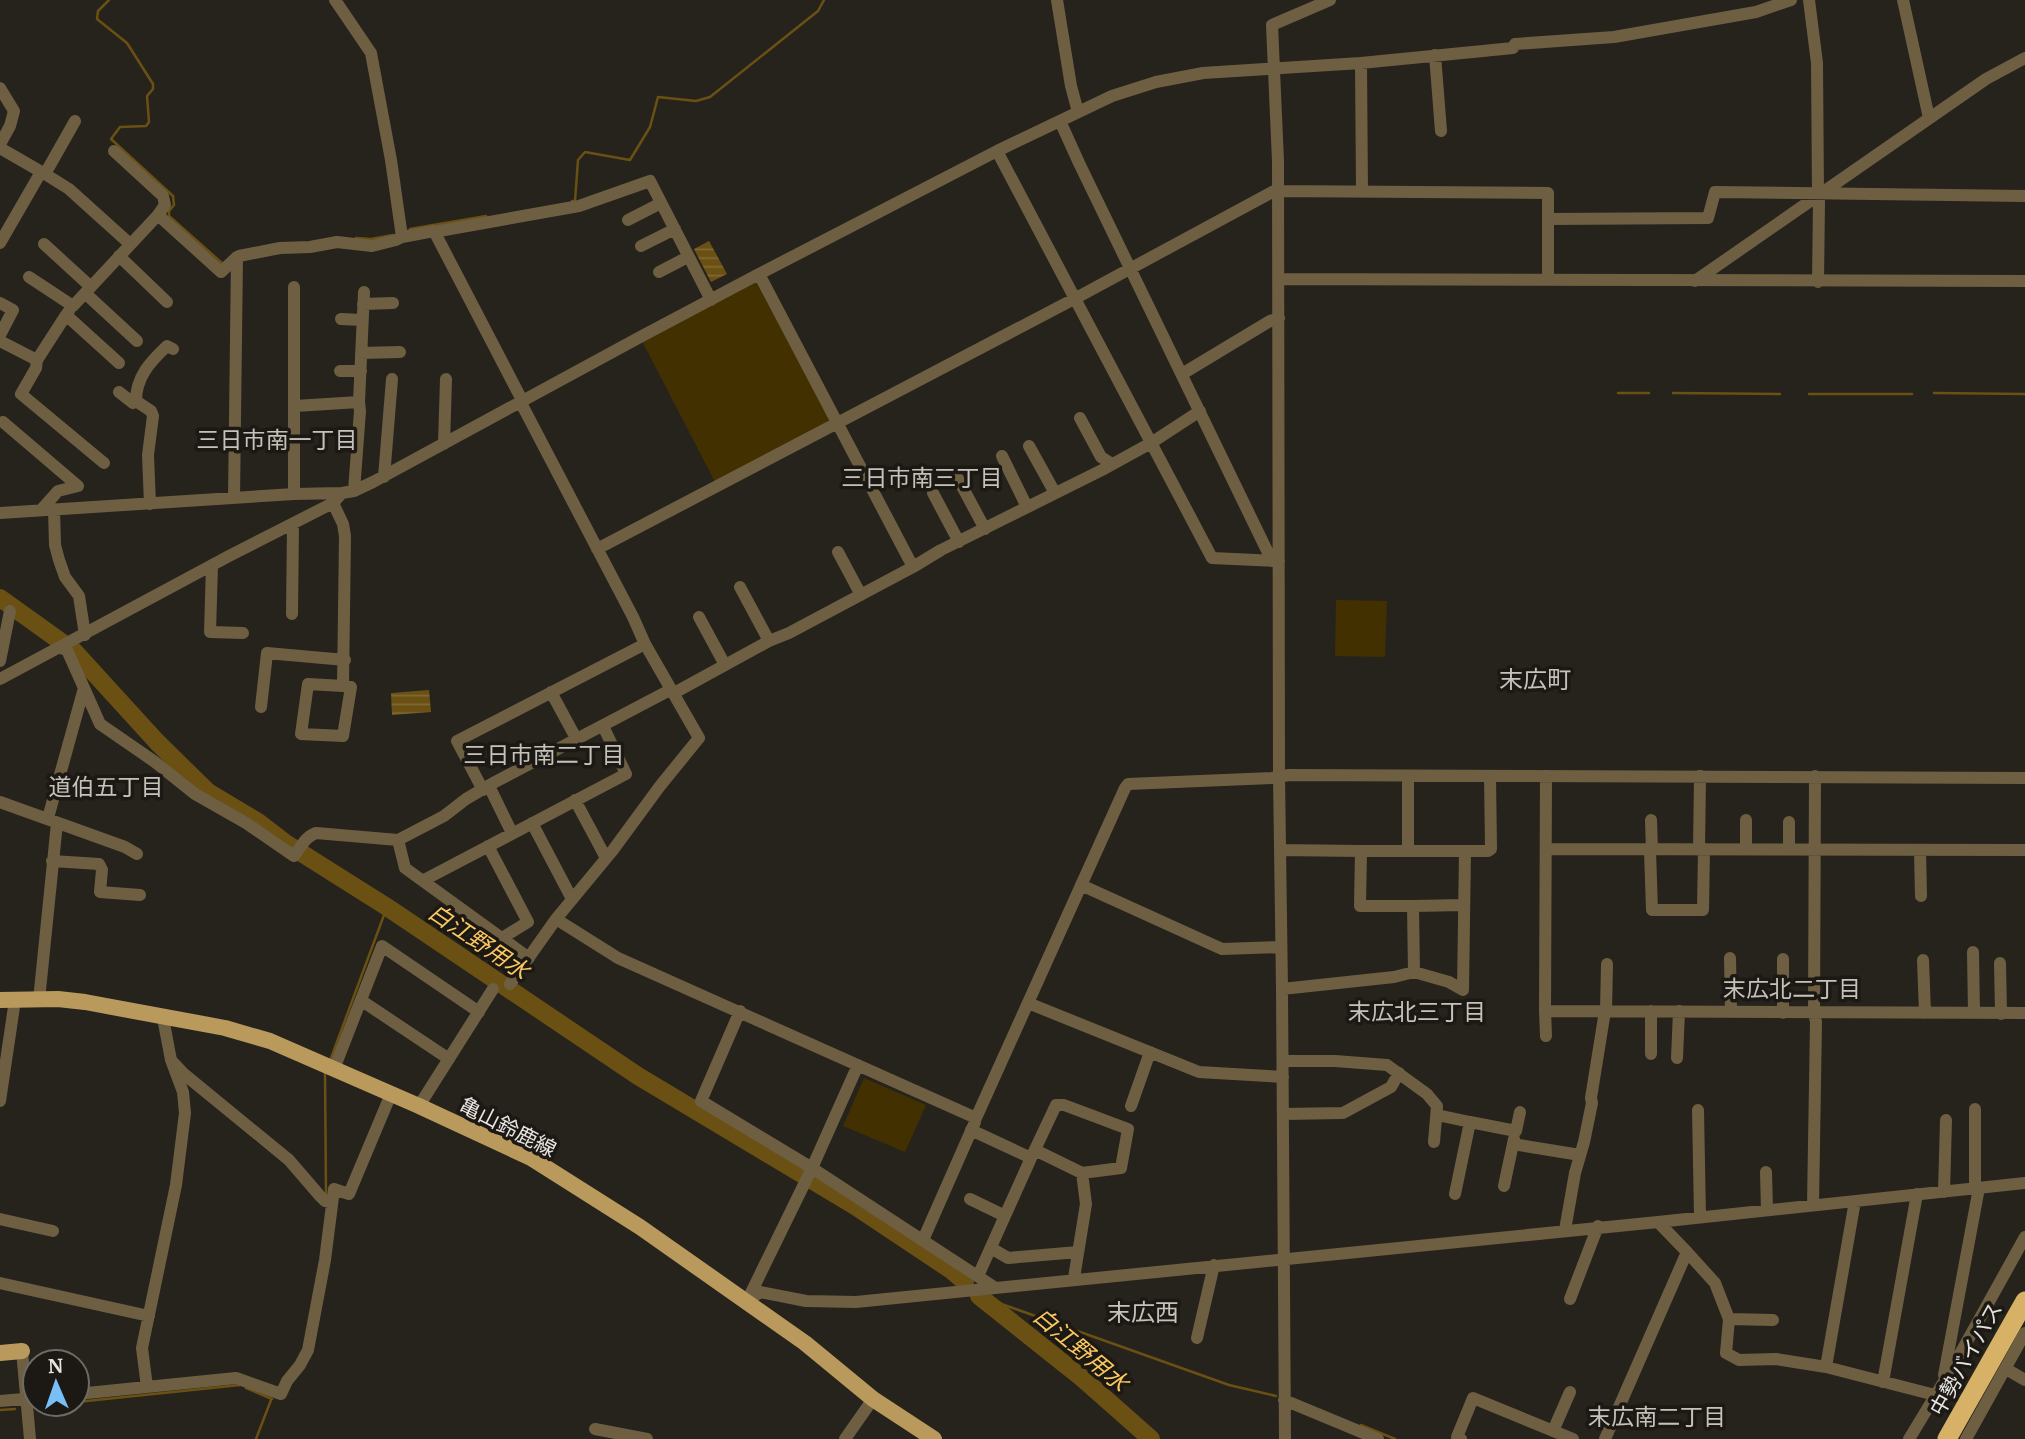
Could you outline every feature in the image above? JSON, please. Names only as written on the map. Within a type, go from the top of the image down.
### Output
[{"type":"highway","name":"中勢バイパス","points":[[1947,1439],[2025,1301]]},
{"type":"main road","name":"亀山鈴鹿線","points":[[7,1000],[85,1002],[225,1028],[270,1041],[530,1158],[640,1227],[805,1343],[873,1399],[934,1439]]},
{"type":"main road","points":[[0,1353],[21,1350]]},
{"type":"street","points":[[335,0],[371,53],[402,237]]},
{"type":"street","points":[[1057,0],[1078,112]]},
{"type":"street","points":[[1285,1439],[1283,989],[1276,561],[1278,191],[1272,25],[1330,0]]},
{"type":"street","points":[[0,679],[343,496],[384,477],[759,274],[997,151],[1112,96],[1169,79],[1203,74],[1361,63],[1513,48],[1515,44],[1614,37],[1756,12],[1791,0]]},
{"type":"street","points":[[1809,0],[1817,63],[1818,282]]},
{"type":"street","points":[[1903,0],[1929,118]]},
{"type":"street","points":[[1435,55],[1441,131]]},
{"type":"street","points":[[1695,281],[1929,118],[2004,68],[2025,58]]},
{"type":"street","points":[[1361,63],[1362,191]]},
{"type":"street","points":[[0,88],[13,111],[10,126],[1,143],[69,189],[130,244]]},
{"type":"street","points":[[0,243],[75,121]]},
{"type":"street","points":[[1060,121],[1130,269],[1276,561]]},
{"type":"street","points":[[104,463],[21,394],[36,368],[37,360],[69,311],[165,205],[163,196],[114,151]]},
{"type":"street","points":[[997,151],[1212,558],[1276,561]]},
{"type":"street","points":[[158,215],[221,272],[237,257],[280,248],[310,247],[337,242],[372,246],[402,237],[579,206],[650,181],[711,300]]},
{"type":"street","points":[[597,549],[1274,191],[1549,193],[1548,281]]},
{"type":"street","points":[[1549,219],[1708,218],[1715,192],[2025,196]]},
{"type":"street","points":[[628,220],[662,203]]},
{"type":"street","points":[[641,246],[675,229]]},
{"type":"street","points":[[435,233],[645,644],[699,738],[556,919],[510,984]]},
{"type":"street","points":[[44,244],[137,341]]},
{"type":"street","points":[[119,256],[167,302]]},
{"type":"street","points":[[234,498],[237,257]]},
{"type":"street","points":[[659,271],[688,257]]},
{"type":"street","points":[[759,274],[913,568]]},
{"type":"street","points":[[29,277],[69,311],[119,363]]},
{"type":"street","points":[[1278,279],[2025,282]]},
{"type":"street","points":[[294,288],[294,494]]},
{"type":"street","points":[[344,686],[343,496],[360,411],[363,298],[393,303]]},
{"type":"street","points":[[0,303],[13,310],[0,335]]},
{"type":"street","points":[[1182,374],[1269,321],[1279,318]]},
{"type":"street","points":[[341,319],[362,320]]},
{"type":"street","points":[[0,341],[37,360]]},
{"type":"street","points":[[136,401],[137,386],[144,372],[167,346],[173,349]]},
{"type":"street","points":[[361,353],[400,352]]},
{"type":"street","points":[[340,371],[360,371]]},
{"type":"street","points":[[384,477],[392,379]]},
{"type":"street","points":[[444,444],[446,379]]},
{"type":"street","points":[[119,392],[133,403],[136,401],[151,411],[153,416],[148,455],[150,504]]},
{"type":"street","points":[[295,406],[359,402]]},
{"type":"street","points":[[63,646],[100,724],[207,801],[246,823],[294,856],[310,835],[316,833],[398,841],[444,816],[466,799],[603,726],[1152,443],[1200,411]]},
{"type":"street","points":[[1080,418],[1101,457],[1112,464]]},
{"type":"street","points":[[4,422],[78,486],[58,491],[48,510],[65,577],[79,596],[85,635]]},
{"type":"street","points":[[1029,446],[1055,494]]},
{"type":"street","points":[[1002,456],[1027,507]]},
{"type":"street","points":[[956,475],[985,528]]},
{"type":"street","points":[[933,493],[959,541]]},
{"type":"street","points":[[0,513],[294,494],[343,496]]},
{"type":"street","points":[[292,614],[293,525]]},
{"type":"street","points":[[838,552],[861,595]]},
{"type":"street","points":[[212,565],[210,632],[243,633]]},
{"type":"street","points":[[740,587],[769,641]]},
{"type":"street","points":[[0,661],[10,611]]},
{"type":"street","points":[[699,617],[725,665]]},
{"type":"street","points":[[512,833],[457,741],[645,644]]},
{"type":"street","points":[[261,707],[267,653],[345,660]]},
{"type":"street","points":[[308,684],[344,686],[351,687],[344,736],[301,734],[308,684]]},
{"type":"street","points":[[38,1000],[51,861],[52,821],[84,688]]},
{"type":"street","points":[[551,692],[577,740]]},
{"type":"street","points":[[424,880],[626,774],[603,726]]},
{"type":"street","points":[[1408,775],[1408,851]]},
{"type":"street","points":[[923,1240],[1128,784],[1279,776],[1408,775],[2025,778]]},
{"type":"street","points":[[1279,850],[1488,851],[1491,849],[1490,776]]},
{"type":"street","points":[[1546,776],[1546,1036]]},
{"type":"street","points":[[1651,820],[1651,910],[1703,909],[1700,776]]},
{"type":"street","points":[[1813,1205],[1816,1022],[1815,776]]},
{"type":"street","points":[[575,800],[606,858]]},
{"type":"street","points":[[0,802],[125,847],[136,854]]},
{"type":"street","points":[[1746,820],[1746,849]]},
{"type":"street","points":[[533,822],[572,899]]},
{"type":"street","points":[[1789,822],[1789,849]]},
{"type":"street","points":[[398,841],[405,868],[529,958]]},
{"type":"street","points":[[488,846],[528,922],[502,938]]},
{"type":"street","points":[[1546,849],[2025,850]]},
{"type":"street","points":[[1920,850],[1921,896]]},
{"type":"street","points":[[1362,851],[1360,906],[1464,905]]},
{"type":"street","points":[[1283,989],[1394,977],[1414,972],[1449,982],[1462,990],[1465,851]]},
{"type":"street","points":[[51,861],[99,864],[102,870],[100,892],[139,895]]},
{"type":"street","points":[[1082,885],[1222,949],[1281,947]]},
{"type":"street","points":[[1413,906],[1414,972]]},
{"type":"street","points":[[556,919],[618,958],[858,1065],[1033,1154],[1082,1173],[1121,1168],[1128,1129],[1064,1105],[1056,1105],[1033,1154],[978,1276]]},
{"type":"street","points":[[334,1069],[382,946],[479,1012]]},
{"type":"street","points":[[1973,952],[1974,1013]]},
{"type":"street","points":[[1730,958],[1731,1012]]},
{"type":"street","points":[[1783,959],[1783,1013]]},
{"type":"street","points":[[1923,960],[1925,1013]]},
{"type":"street","points":[[2000,963],[2001,1014]]},
{"type":"street","points":[[1565,1230],[1575,1172],[1592,1103],[1605,1011],[1606,964]]},
{"type":"street","points":[[419,1106],[493,989]]},
{"type":"street","points":[[0,1101],[7,1000]]},
{"type":"street","points":[[362,1001],[449,1059]]},
{"type":"street","points":[[1028,1003],[1199,1072],[1283,1077]]},
{"type":"street","points":[[740,1011],[701,1101],[809,1174],[923,1240],[994,1287]]},
{"type":"street","points":[[1545,1011],[2025,1013]]},
{"type":"street","points":[[1651,1011],[1651,1054]]},
{"type":"street","points":[[1677,1058],[1678,1011]]},
{"type":"street","points":[[147,1387],[142,1348],[176,1185],[185,1113],[183,1092],[171,1060],[163,1018]]},
{"type":"street","points":[[1131,1106],[1150,1052]]},
{"type":"street","points":[[171,1060],[184,1074],[289,1160],[320,1196],[331,1202]]},
{"type":"street","points":[[1283,1062],[1335,1061],[1387,1065],[1427,1094],[1437,1106],[1434,1142]]},
{"type":"street","points":[[746,1302],[809,1174],[858,1065]]},
{"type":"street","points":[[1283,1114],[1343,1113],[1391,1087],[1399,1073]]},
{"type":"street","points":[[91,1393],[236,1378],[281,1394],[308,1350],[326,1260],[334,1189],[349,1194],[391,1094]]},
{"type":"street","points":[[1698,1110],[1700,1217]]},
{"type":"street","points":[[1943,1382],[1977,1188],[1975,1110]]},
{"type":"street","points":[[1504,1186],[1520,1112]]},
{"type":"street","points":[[1437,1115],[1470,1122],[1515,1138],[1580,1155]]},
{"type":"street","points":[[1944,1192],[1945,1120]]},
{"type":"street","points":[[1455,1194],[1470,1122]]},
{"type":"street","points":[[1766,1172],[1767,1210]]},
{"type":"street","points":[[1074,1278],[1086,1204],[1082,1173]]},
{"type":"street","points":[[746,1302],[760,1293],[825,1303],[896,1298],[2025,1183]]},
{"type":"street","points":[[1883,1382],[1917,1194]]},
{"type":"street","points":[[970,1199],[1005,1216]]},
{"type":"street","points":[[1826,1367],[1855,1201]]},
{"type":"street","points":[[0,1219],[53,1231]]},
{"type":"street","points":[[1658,1222],[1715,1283],[1729,1320],[1726,1353],[1732,1357],[1739,1360],[1776,1359],[1826,1367],[1936,1395]]},
{"type":"street","points":[[1570,1299],[1598,1226]]},
{"type":"street","points":[[1909,1439],[2004,1278],[2025,1237]]},
{"type":"street","points":[[991,1248],[1008,1258],[1078,1252]]},
{"type":"street","points":[[1605,1439],[1687,1252]]},
{"type":"street","points":[[1197,1338],[1214,1265]]},
{"type":"street","points":[[0,1283],[149,1316]]},
{"type":"street","points":[[1729,1320],[1773,1320]]},
{"type":"street","points":[[1966,1439],[2025,1333]]},
{"type":"street","points":[[2006,1369],[2025,1380]]},
{"type":"street","points":[[1553,1431],[1570,1392]]},
{"type":"street","points":[[1461,1439],[1457,1437],[1474,1398],[1573,1439]]},
{"type":"street","points":[[845,1439],[873,1399]]},
{"type":"street","points":[[0,1401],[21,1400]]},
{"type":"street","points":[[1284,1400],[1378,1439]]},
{"type":"street","points":[[30,1439],[31,1418]]},
{"type":"street","points":[[595,1429],[647,1439]]},
{"type":"shaded area","points":[[709,241],[727,274],[711,282],[694,249]]},
{"type":"shaded area","points":[[758,280],[833,422],[715,482],[642,341]]},
{"type":"shaded area","points":[[1336,600],[1387,601],[1385,657],[1335,656]]},
{"type":"shaded area","points":[[429,690],[431,712],[392,715],[391,693]]},
{"type":"shaded area","points":[[864,1078],[926,1105],[905,1152],[843,1126]]},
{"type":"waterway","points":[[109,0],[98,11],[97,19],[127,43],[153,84],[153,89],[147,96],[149,122],[146,126],[120,127],[111,139],[173,196],[174,205],[169,216],[223,264]]},
{"type":"waterway","points":[[572,201],[575,201],[578,160],[585,152],[630,160],[650,127],[658,97],[696,101],[710,97],[818,11],[824,0]]},
{"type":"waterway","points":[[410,229],[486,216]]},
{"type":"waterway","points":[[356,238],[371,239],[393,235]]},
{"type":"waterway","points":[[1618,393],[1649,393]]},
{"type":"waterway","points":[[1673,393],[1780,394]]},
{"type":"waterway","points":[[1934,393],[2025,394]]},
{"type":"waterway","points":[[1809,394],[1912,394]]},
{"type":"waterway","name":"白江野用水","points":[[0,598],[74,651],[157,742],[208,792],[387,907],[638,1076],[855,1206],[965,1282]]},
{"type":"waterway","points":[[331,1058],[387,907]]},
{"type":"waterway","points":[[325,1073],[326,1194]]},
{"type":"waterway","points":[[979,1296],[1229,1385],[1276,1396]]},
{"type":"waterway","name":"白江野用水","points":[[979,1296],[1082,1378],[1151,1439]]},
{"type":"waterway","points":[[91,1401],[240,1385]]},
{"type":"waterway","points":[[246,1388],[272,1399]]},
{"type":"waterway","points":[[256,1439],[271,1400]]},
{"type":"waterway","points":[[0,1410],[15,1409]]},
{"type":"waterway","points":[[1361,1425],[1395,1439]]},
{"type":"district","name":"三日市南一丁目","points":[[277,439]]},
{"type":"district","name":"三日市南三丁目","points":[[922,477]]},
{"type":"district","name":"末広町","points":[[1535,679]]},
{"type":"district","name":"三日市南二丁目","points":[[544,754]]},
{"type":"district","name":"道伯五丁目","points":[[106,786]]},
{"type":"district","name":"末広北二丁目","points":[[1792,988]]},
{"type":"district","name":"末広北三丁目","points":[[1417,1011]]},
{"type":"district","name":"末広西","points":[[1143,1312]]},
{"type":"district","name":"末広南二丁目","points":[[1657,1416]]}]
